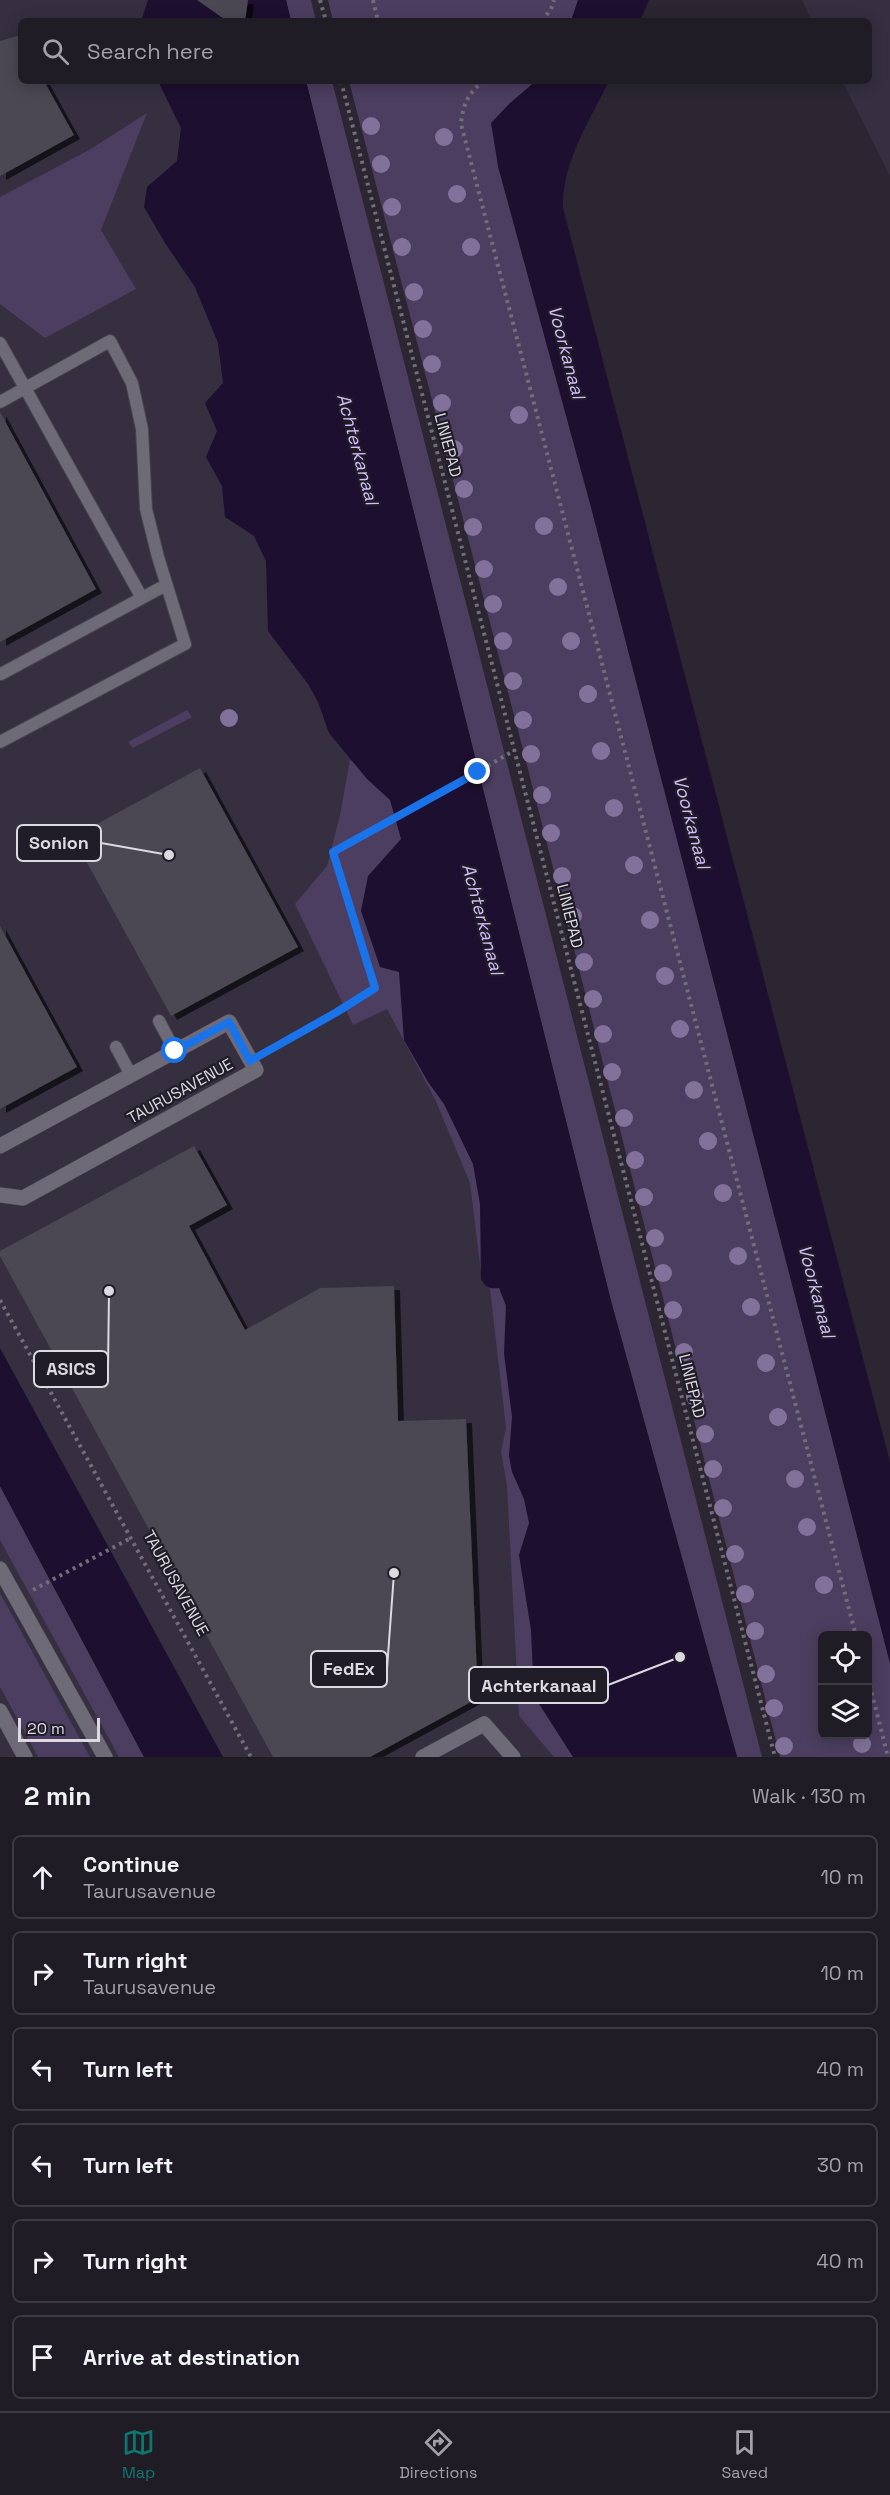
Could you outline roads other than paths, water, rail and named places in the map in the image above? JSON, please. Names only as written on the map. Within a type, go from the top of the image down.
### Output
[{"type":"street","name":"TAURUSAVENUE","points":[[0,1146],[229,1022],[256,1070],[22,1198],[0,1195]]},
{"type":"street","points":[[0,1569],[105,1757]]},
{"type":"street","points":[[0,1711],[25,1757]]},
{"type":"street","points":[[423,1757],[484,1724],[513,1757]]},
{"type":"lane","points":[[0,402],[110,342],[132,383],[142,429],[146,509],[166,585],[185,644],[0,742]]},
{"type":"lane","points":[[0,343],[142,598]]},
{"type":"lane","points":[[1,674],[166,585]]},
{"type":"lane","points":[[159,1021],[175,1051]]},
{"type":"lane","points":[[116,1047],[131,1075]]},
{"type":"water","points":[[148,0],[286,0],[290,18],[142,18]]},
{"type":"water","points":[[578,0],[649,0],[641,18],[572,18]]},
{"type":"water","points":[[159,84],[307,84],[611,1301],[737,1757],[573,1757],[534,1696],[531,1630],[519,1555],[529,1523],[524,1499],[512,1472],[509,1456],[512,1417],[504,1353],[506,1306],[499,1288],[488,1287],[481,1279],[480,1204],[473,1164],[444,1104],[428,1082],[404,1040],[399,972],[380,967],[361,911],[368,876],[401,839],[390,800],[367,779],[329,733],[318,702],[308,684],[268,631],[266,561],[254,536],[225,517],[222,486],[206,457],[217,431],[205,403],[223,383],[218,343],[195,287],[144,207],[147,187],[177,161],[181,128]]},
{"type":"water","name":"Voorkanaal","points":[[532,84],[607,84],[572,158],[564,191],[563,208],[890,1462],[890,1663],[591,507],[498,166],[491,123]]},
{"type":"water","points":[[0,1348],[223,1757],[144,1757],[0,1486]]},
{"type":"place","name":"Sonion","points":[[169,855]]},
{"type":"place","name":"ASICS","points":[[109,1291]]},
{"type":"place","name":"FedEx","points":[[394,1573]]},
{"type":"place","name":"Achterkanaal","points":[[680,1657]]}]
